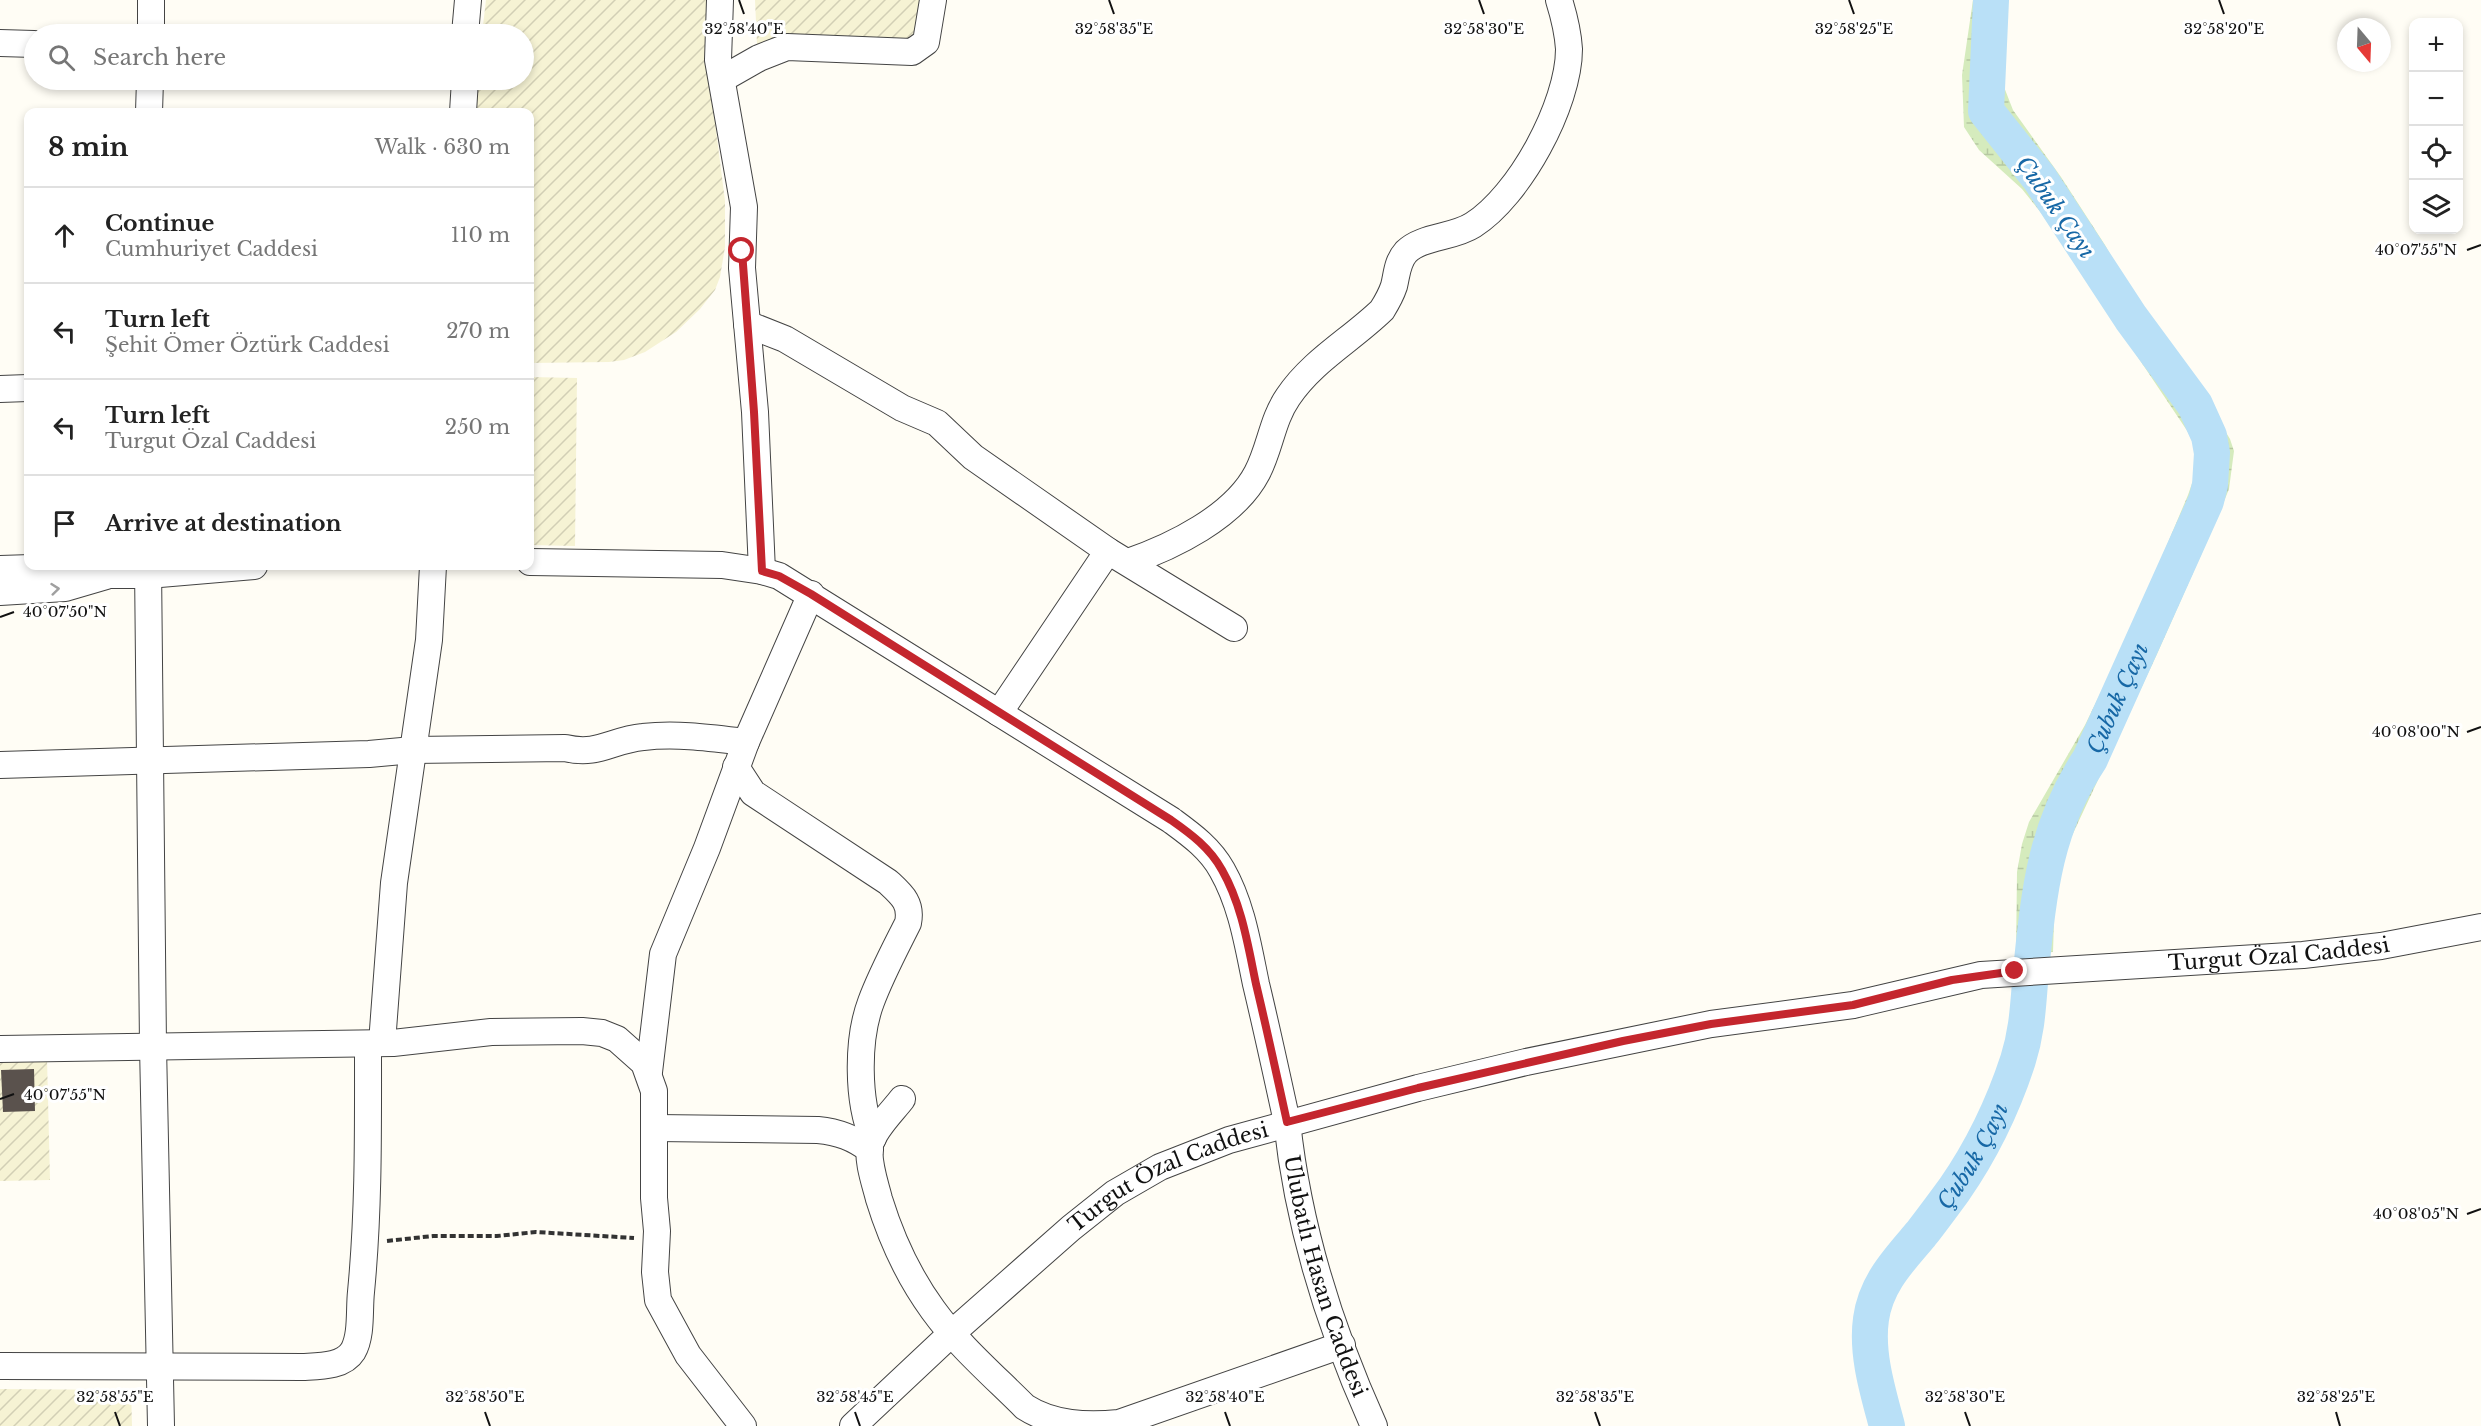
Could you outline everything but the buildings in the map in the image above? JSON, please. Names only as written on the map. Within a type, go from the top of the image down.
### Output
[{"type":"street","points":[[151,0],[151,24]]},
{"type":"street","points":[[466,24],[468,0]]},
{"type":"street","points":[[720,0],[717,43],[744,207],[742,268],[754,412],[762,571]]},
{"type":"street","points":[[722,79],[759,58],[787,48],[912,52],[926,42],[933,0]]},
{"type":"street","points":[[999,712],[1118,556],[1176,544],[1198,530],[1248,488],[1257,473],[1277,417],[1287,398],[1317,364],[1382,310],[1389,299],[1396,271],[1404,254],[1414,246],[1460,233],[1502,201],[1513,188],[1541,141],[1565,76],[1569,51],[1559,0]]},
{"type":"street","points":[[0,44],[24,44]]},
{"type":"street","points":[[149,108],[150,90]]},
{"type":"street","points":[[464,108],[465,90]]},
{"type":"street","points":[[747,324],[785,339],[902,408],[937,423],[973,457],[1118,556],[1234,628]]},
{"type":"street","points":[[0,389],[24,388]]},
{"type":"street","name":"Ulubatlı Hasan Caddesi","points":[[534,562],[722,565],[779,576],[1192,835],[1216,861],[1233,893],[1244,926],[1287,1122],[1290,1149],[1306,1226],[1325,1297],[1374,1426]]},
{"type":"street","points":[[0,569],[24,568]]},
{"type":"street","points":[[89,570],[107,575]]},
{"type":"street","points":[[0,592],[65,588],[107,575],[148,570],[153,1046],[161,1426]]},
{"type":"street","points":[[0,1366],[302,1367],[330,1365],[349,1356],[356,1341],[365,1244],[375,1043],[394,883],[429,640],[433,570]]},
{"type":"street","points":[[649,1072],[663,954],[707,848],[746,742],[811,594]]},
{"type":"street","points":[[0,765],[369,754],[412,750],[565,748],[590,752],[626,739],[643,737],[683,736],[746,742]]},
{"type":"street","points":[[736,767],[753,793],[888,882],[906,899],[911,911],[908,923],[870,1003],[861,1071],[862,1090],[882,1208],[903,1258],[933,1311],[1025,1407],[1039,1416],[1097,1426],[1162,1418],[1342,1345]]},
{"type":"street","name":"Turgut Özal Caddesi","points":[[854,1426],[952,1333],[1071,1228],[1137,1179],[1183,1157],[1287,1122],[1429,1085],[1623,1041],[1711,1024],[1853,1005],[1952,980],[2015,971],[2303,955],[2429,939],[2481,927]]},
{"type":"street","points":[[0,1049],[375,1043],[491,1032],[582,1031],[602,1033],[617,1039],[635,1052],[649,1072],[654,1091],[656,1128],[654,1198],[657,1231],[655,1272],[658,1300],[688,1355],[743,1426]]},
{"type":"street","points":[[871,1144],[902,1099]]},
{"type":"street","points":[[656,1128],[819,1130],[834,1132],[871,1144]]},
{"type":"path","points":[[365,1244],[433,1236],[497,1236],[536,1232],[634,1238]]},
{"type":"shaded area","points":[[486,0],[708,0],[707,59],[725,201],[725,247],[720,277],[715,290],[700,309],[676,332],[645,352],[624,360],[609,362],[534,363],[534,108],[476,108],[477,90],[534,90],[534,24],[483,24]]},
{"type":"shaded area","points":[[755,0],[926,0],[919,42],[825,41],[757,44]]},
{"type":"shaded area","points":[[534,377],[577,378],[575,546],[534,545]]},
{"type":"shaded area","points":[[47,1058],[50,1180],[0,1181],[0,1059]]},
{"type":"shaded area","points":[[0,1389],[131,1390],[132,1426],[0,1426]]},
{"type":"green space","points":[[1973,0],[2007,0],[2002,70],[2004,87],[2013,110],[2061,177],[2105,245],[2163,347],[2200,390],[2230,439],[2234,451],[2229,489],[2216,521],[2157,654],[2061,859],[2055,889],[2053,952],[2016,954],[2017,872],[2022,844],[2029,822],[2085,725],[2132,628],[2188,495],[2197,469],[2198,454],[2192,438],[2042,214],[2022,189],[1979,150],[1964,127],[1962,75]]},
{"type":"waterway","name":"Çubuk Çayı","points":[[1887,1426],[1870,1346],[1871,1319],[1878,1294],[1897,1263],[1964,1175],[1991,1128],[2005,1094],[2024,1037],[2041,887],[2054,835],[2063,810],[2090,759],[2206,501],[2210,485],[2212,453],[2209,436],[2195,405],[2131,318],[2040,179],[1986,111],[1991,0]]},
{"type":"route","points":[[742,251],[758,460],[762,571],[795,584],[1171,820],[1192,835],[1210,853],[1222,870],[1233,893],[1244,926],[1287,1122],[1418,1088],[1623,1041],[1711,1024],[1853,1005],[1901,995],[1952,980],[2015,971]]}]
